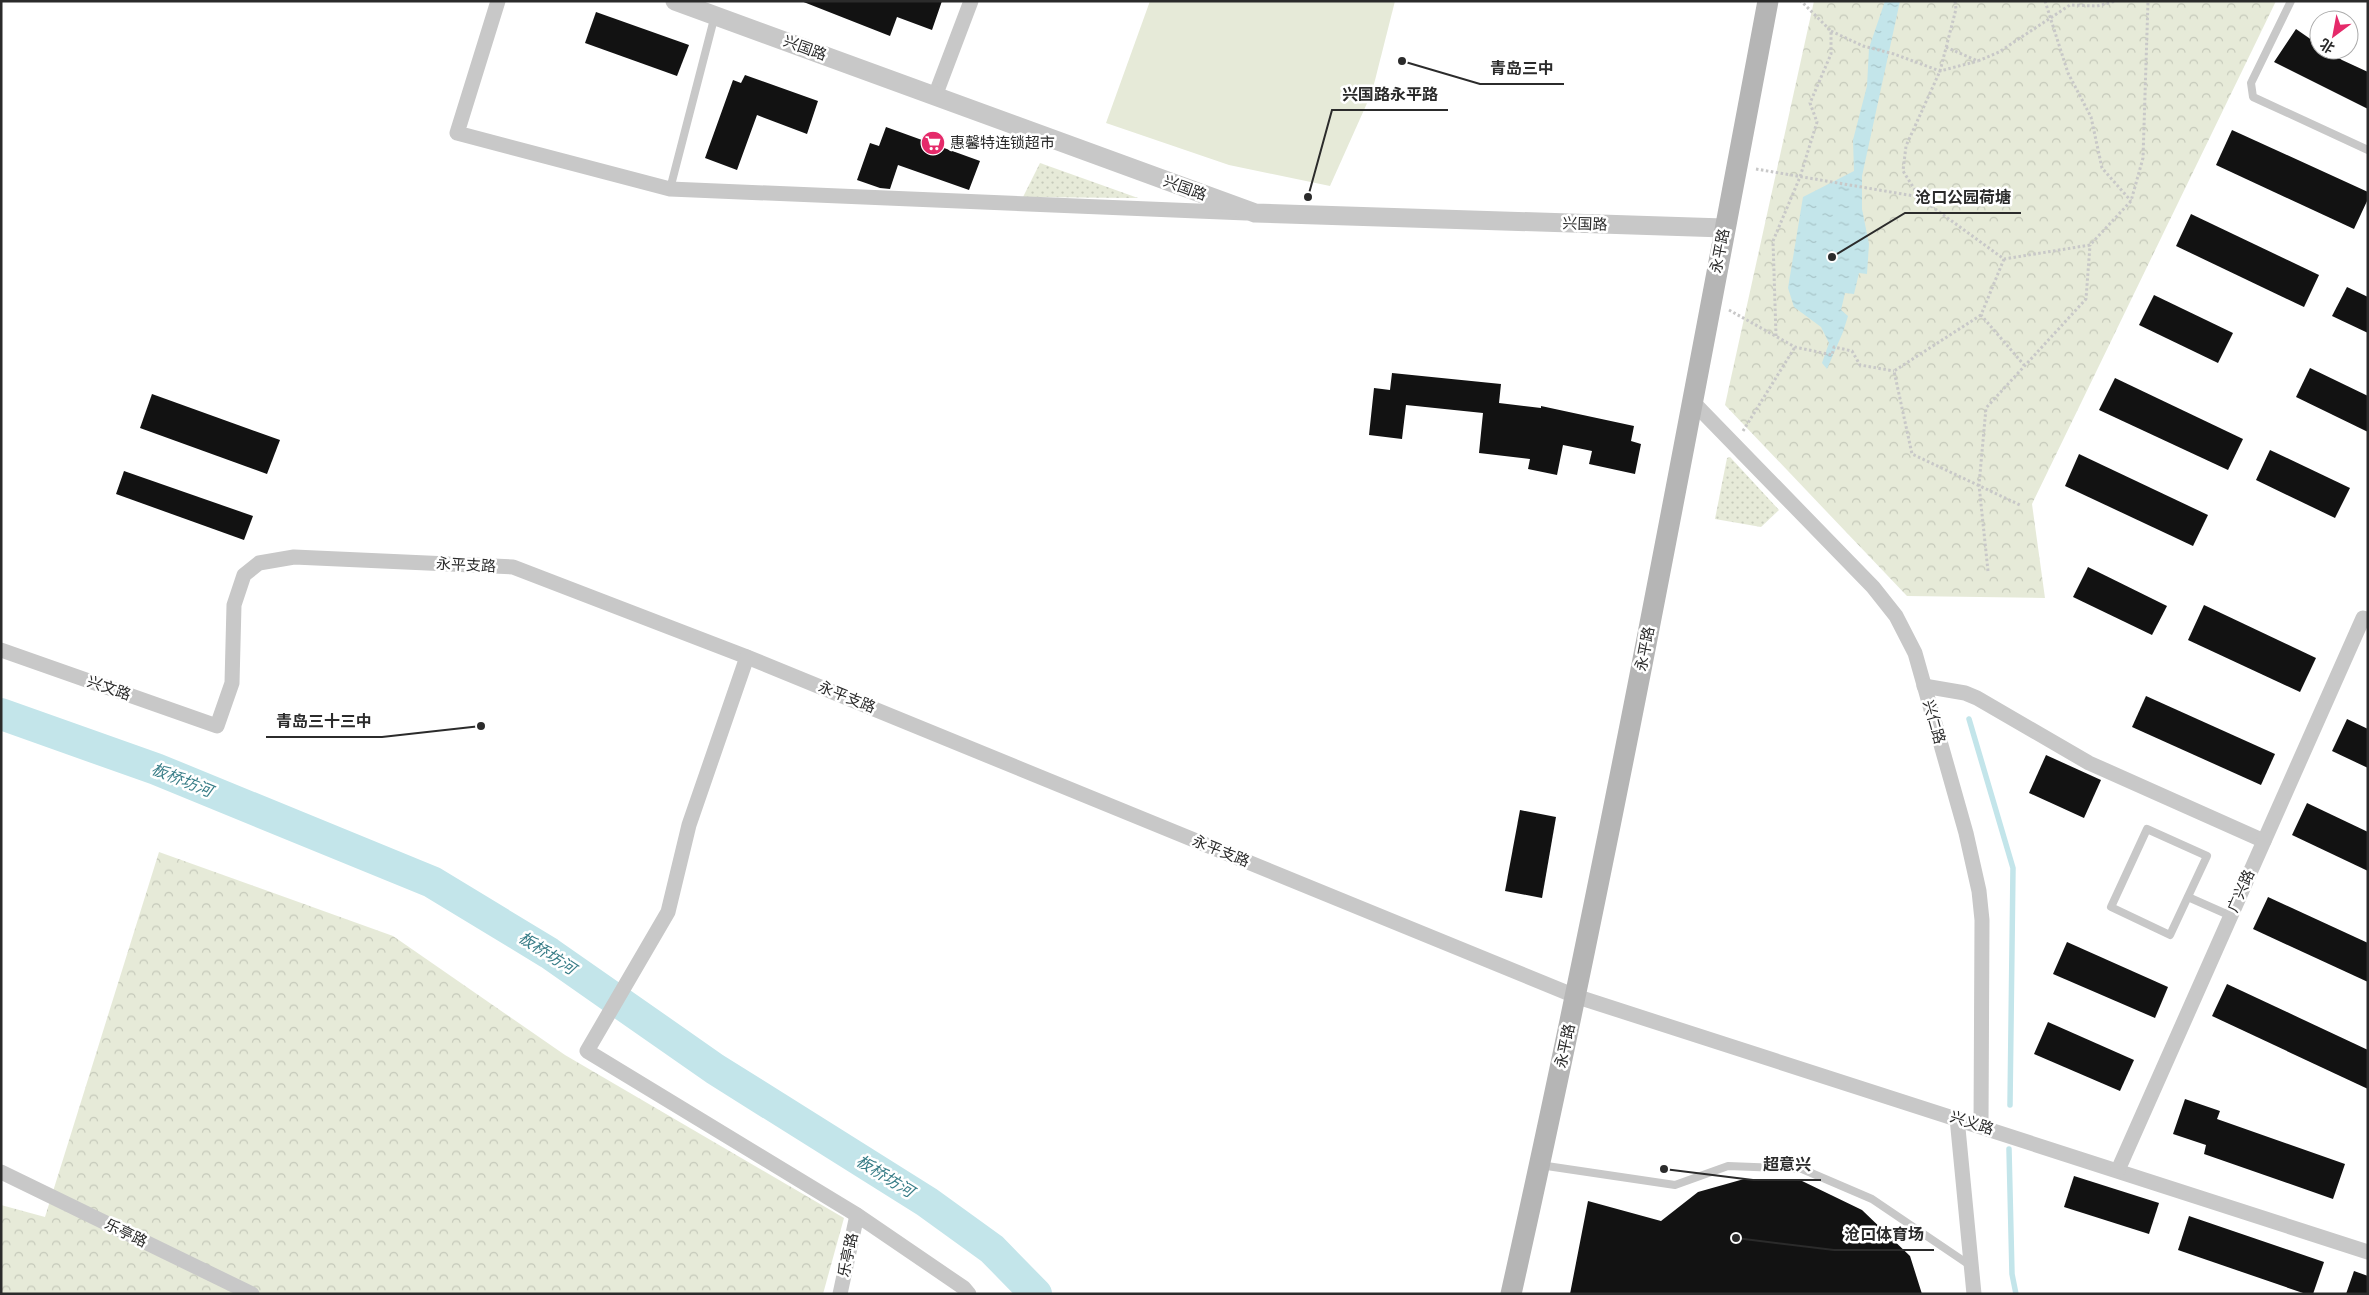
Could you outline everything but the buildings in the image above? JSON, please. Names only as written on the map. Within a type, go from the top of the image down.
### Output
[{"type":"main road","name":"永平路","points":[[1511,1294],[1575,996],[1678,483],[1710,300],[1768,1]]},
{"type":"street","points":[[498,1],[457,133],[670,189],[1255,213]]},
{"type":"street","name":"兴国路","points":[[675,1],[1255,213],[1724,228]]},
{"type":"street","points":[[935,96],[971,1]]},
{"type":"street","name":"兴仁路","points":[[1692,401],[1873,587],[1896,616],[1915,653],[1966,833],[1979,891],[1982,920],[1981,1126]]},
{"type":"street","name":"永平支路","points":[[218,726],[232,684],[234,605],[244,575],[259,563],[294,557],[513,567],[746,656],[1575,996]]},
{"type":"street","name":"广兴路","points":[[2118,1170],[2363,618],[2368,620]]},
{"type":"street","name":"兴文路","points":[[1,650],[218,726]]},
{"type":"street","points":[[746,656],[689,825],[668,912],[587,1051],[857,1215],[964,1288],[969,1294]]},
{"type":"street","points":[[1924,686],[1965,693],[1976,698],[2089,763],[2264,841]]},
{"type":"street","name":"兴义路","points":[[1575,996],[2368,1252]]},
{"type":"street","points":[[1957,1118],[1974,1294]]},
{"type":"street","name":"乐亭路","points":[[1,1172],[252,1294]]},
{"type":"street","name":"乐亭路","points":[[840,1294],[857,1215]]},
{"type":"lane","points":[[2290,1],[2251,83],[2253,98],[2368,150]]},
{"type":"lane","points":[[670,189],[715,15]]},
{"type":"lane","points":[[2147,829],[2207,856],[2188,896],[2170,935],[2111,907],[2147,829]]},
{"type":"lane","points":[[2188,896],[2231,916]]},
{"type":"lane","points":[[1540,1165],[1676,1186],[1728,1166],[1802,1169],[1872,1200],[1972,1267]]},
{"type":"path","points":[[1801,1],[1831,31],[1863,46],[1894,54],[1940,70],[1978,61],[1999,52],[2070,5],[2097,6],[2116,1]]},
{"type":"path","points":[[1955,1],[1956,9],[1940,70],[1906,146],[1903,171],[1920,198],[2004,259],[2090,245],[2131,201],[2143,158],[2148,1]]},
{"type":"path","points":[[2045,1],[2068,74],[2091,117],[2102,168],[2131,201]]},
{"type":"path","points":[[1776,336],[1773,241],[1800,177],[1817,122],[1810,103],[1831,54],[1831,31]]},
{"type":"path","points":[[1946,47],[1978,61]]},
{"type":"path","points":[[1737,166],[1920,198]]},
{"type":"path","points":[[1988,571],[1979,485],[1986,408],[2086,299],[2090,245]]},
{"type":"path","points":[[1710,300],[1795,346],[1832,356],[1834,347],[1852,351],[1860,365],[1894,371],[1981,315],[2004,259]]},
{"type":"path","points":[[1981,315],[2024,365]]},
{"type":"path","points":[[1735,444],[1795,346]]},
{"type":"path","points":[[1894,371],[1912,454],[2020,505]]},
{"type":"green space","points":[[1150,1],[1395,1],[1372,92],[1330,186],[1229,165],[1106,123]]},
{"type":"green space","points":[[1814,1],[2276,1],[2032,504],[2045,598],[1907,596],[1725,405]]},
{"type":"green space","points":[[1040,163],[1138,198],[1023,197]]},
{"type":"green space","points":[[1730,457],[1779,510],[1761,527],[1715,519],[1727,458]]},
{"type":"green space","points":[[159,852],[393,936],[565,1055],[844,1218],[823,1294],[1,1294],[1,1205],[45,1217]]},
{"type":"water","points":[[1885,1],[1900,1],[1862,176],[1862,209],[1869,244],[1867,274],[1859,273],[1854,294],[1845,293],[1841,310],[1848,316],[1827,369],[1822,363],[1829,343],[1821,327],[1794,307],[1788,288],[1803,197],[1854,171],[1853,140],[1867,86],[1869,48]]},
{"type":"waterway","name":"板桥坊河","points":[[1,714],[156,769],[432,882],[549,953],[715,1069],[927,1202],[992,1249],[1036,1294]]},
{"type":"waterway","points":[[1969,719],[2013,868],[2010,1105]]},
{"type":"waterway","points":[[2009,1149],[2012,1274],[2016,1294]]},
{"type":"place","name":"青岛三中","points":[[1402,61]]},
{"type":"place","name":"惠馨特连锁超市","points":[[933,143]]},
{"type":"place","name":"兴国路永平路","points":[[1308,197]]},
{"type":"place","name":"沧口公园荷塘","points":[[1832,257]]},
{"type":"place","name":"青岛三十三中","points":[[481,726]]},
{"type":"place","name":"超意兴","points":[[1664,1169]]},
{"type":"place","name":"沧口体育场","points":[[1736,1238]]}]
